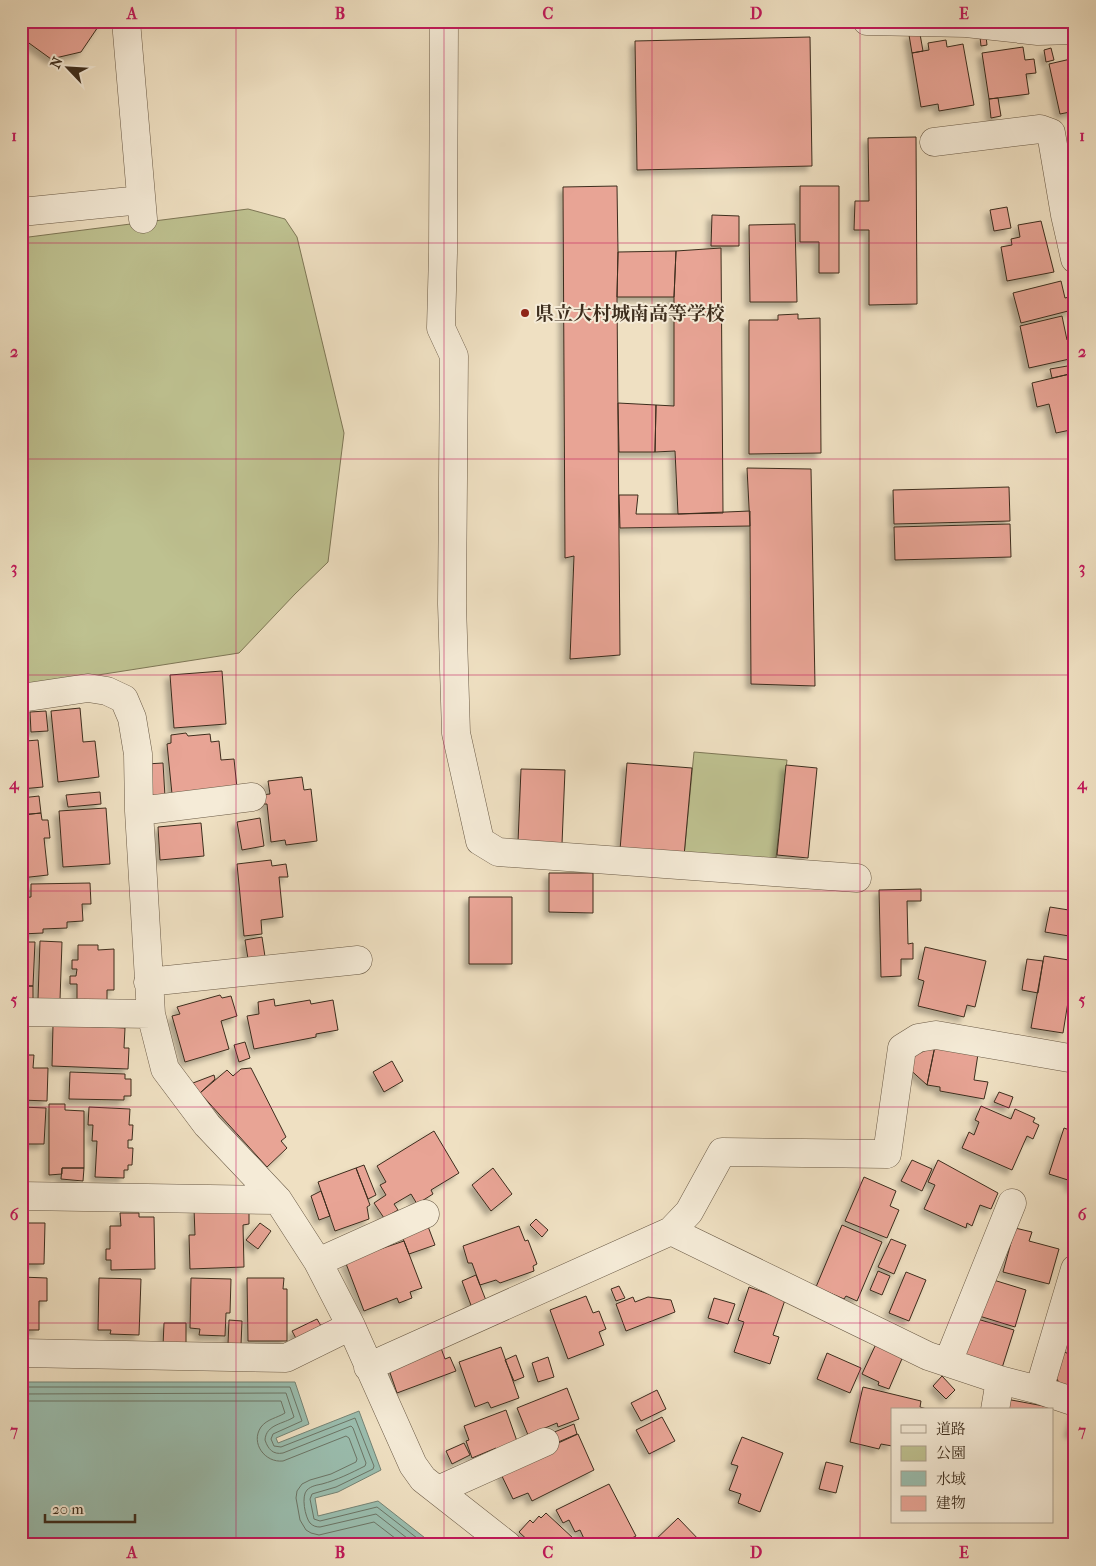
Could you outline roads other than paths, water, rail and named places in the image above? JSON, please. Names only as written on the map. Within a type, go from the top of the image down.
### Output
[{"type":"street","points":[[21,212],[142,209],[126,21]]},
{"type":"street","points":[[444,21],[441,328],[454,356],[452,604],[456,733],[480,841],[498,852],[857,878]]},
{"type":"street","points":[[868,21],[966,24],[1044,31],[1075,30]]},
{"type":"street","points":[[934,142],[1040,129],[1051,133],[1070,214],[1075,259]]},
{"type":"street","points":[[21,698],[88,688],[124,698],[132,718],[138,754],[138,811],[151,1014],[165,1069],[206,1125],[278,1200],[318,1262],[351,1326],[413,1465],[423,1479],[507,1545]]},
{"type":"street","points":[[138,811],[252,797]]},
{"type":"street","points":[[148,982],[358,960]]},
{"type":"street","points":[[21,1012],[151,1014]]},
{"type":"street","points":[[368,1367],[671,1231],[688,1212],[722,1152],[887,1154],[902,1048],[918,1038],[936,1035],[1075,1059]]},
{"type":"street","points":[[21,1196],[278,1200]]},
{"type":"street","points":[[948,1362],[1012,1203]]},
{"type":"street","points":[[318,1262],[425,1214]]},
{"type":"street","points":[[671,1231],[928,1356],[1075,1402]]},
{"type":"street","points":[[1039,1390],[1075,1269]]},
{"type":"street","points":[[21,1353],[286,1358],[351,1326]]},
{"type":"street","points":[[995,1408],[1000,1380]]},
{"type":"street","points":[[438,1490],[545,1442]]},
{"type":"water","points":[[21,1382],[295,1382],[309,1424],[276,1438],[278,1443],[359,1411],[381,1470],[338,1492],[315,1498],[318,1516],[378,1501],[434,1545],[21,1545]]},
{"type":"place","name":"県立大村城南高等学校","points":[[525,313]]}]
